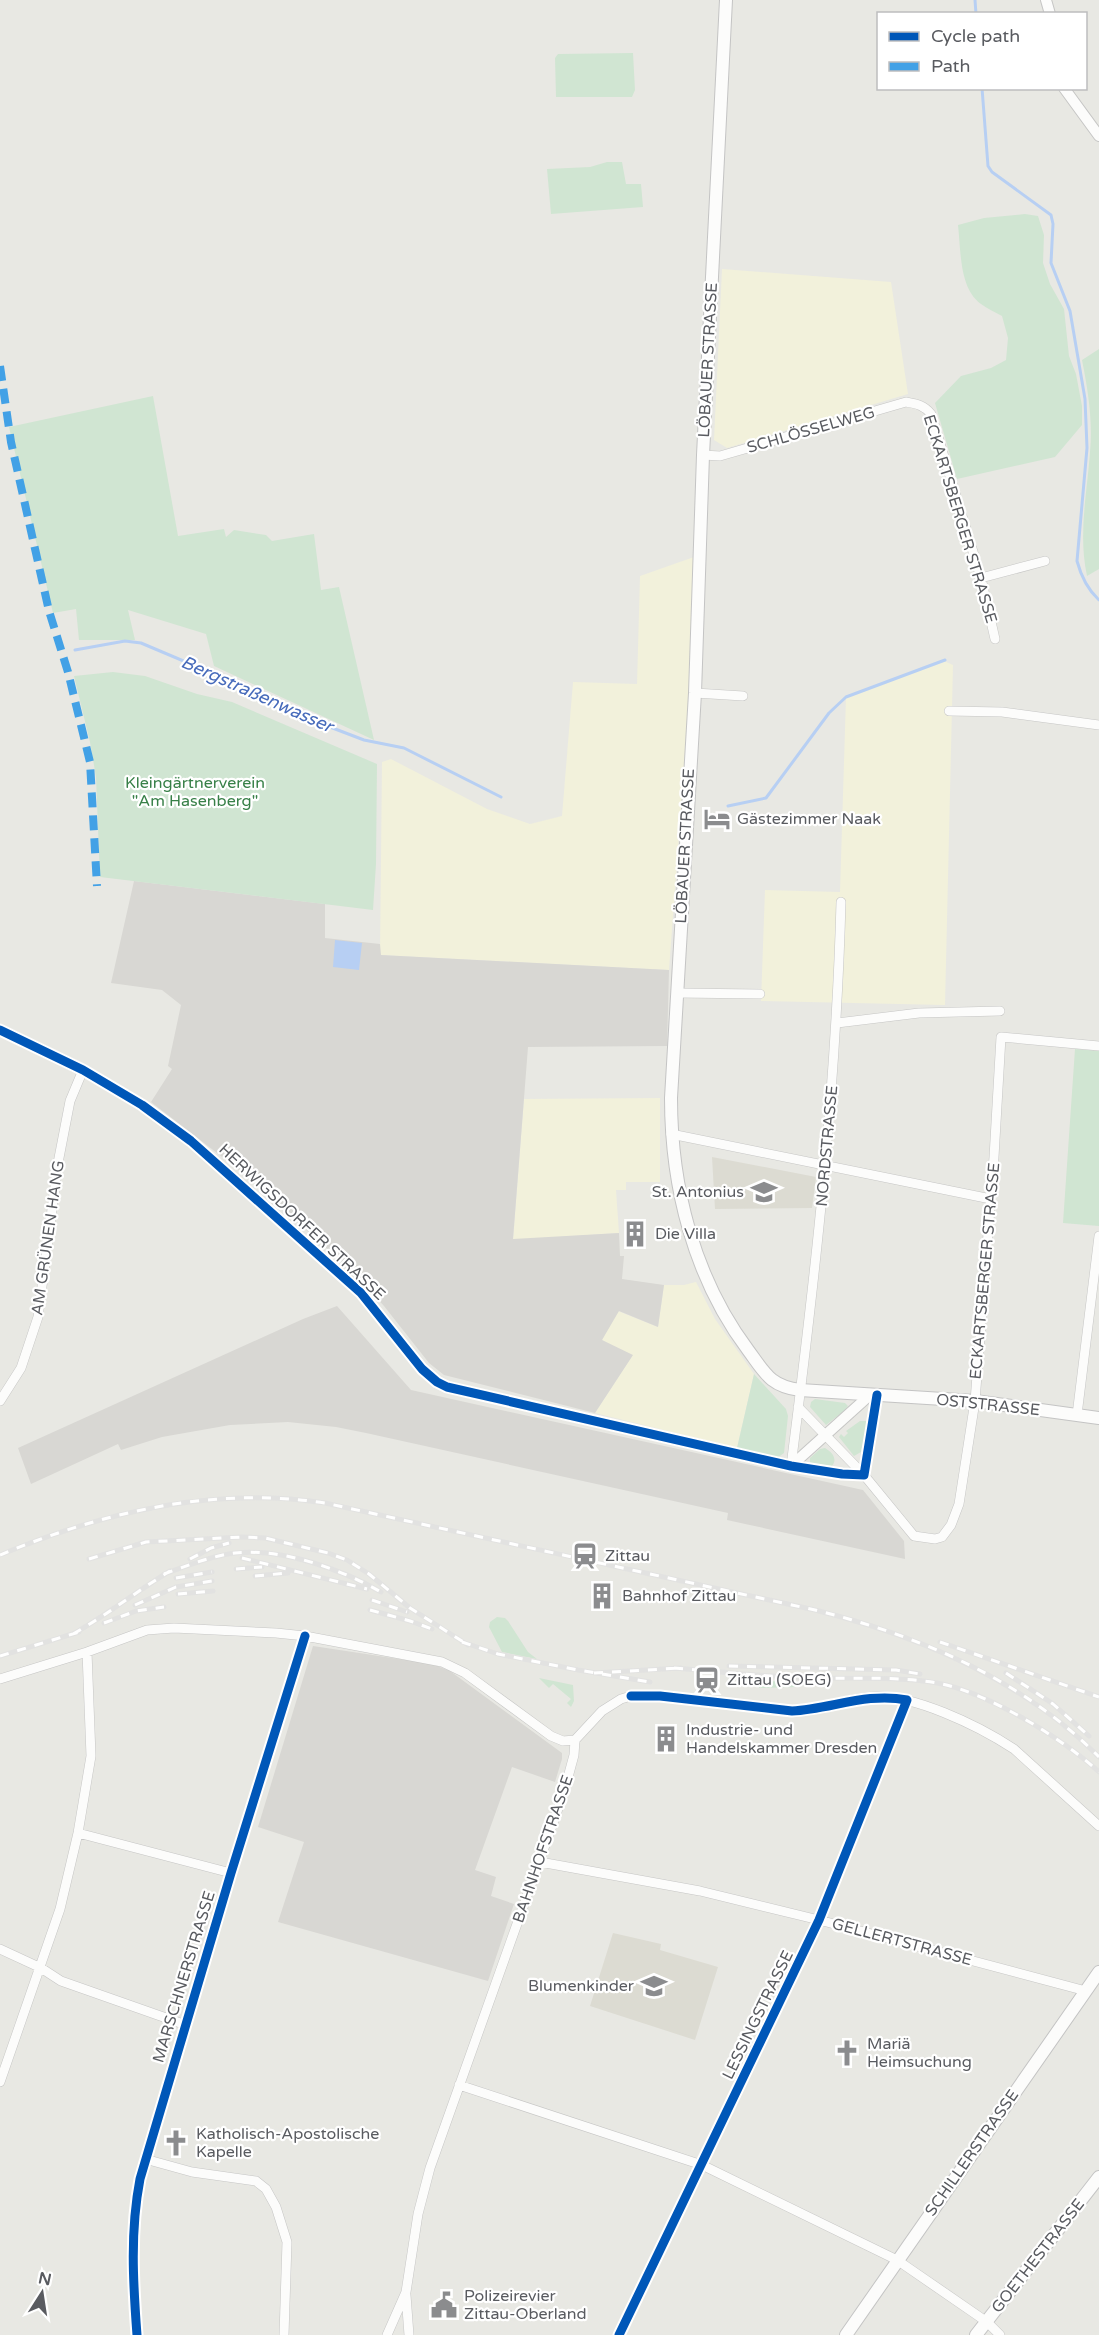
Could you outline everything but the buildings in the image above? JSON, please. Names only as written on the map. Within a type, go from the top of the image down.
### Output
[{"type":"main road","name":"LÖBAUER STRASSE","points":[[726,0],[703,455],[695,693],[671,1134],[678,1188],[687,1226],[713,1293],[740,1339],[768,1375],[778,1385],[800,1390]]},
{"type":"main road","name":"OSTSTRASSE","points":[[800,1390],[975,1401],[1099,1418]]},
{"type":"main road","name":"SCHILLERSTRASSE","points":[[846,2335],[1099,1972]]},
{"type":"main road","name":"GOETHESTRASSE","points":[[976,2335],[1099,2177]]},
{"type":"street","points":[[1065,90],[1099,136]]},
{"type":"street","name":"SCHLÖSSELWEG","points":[[703,455],[720,456],[906,402],[918,404]]},
{"type":"street","name":"ECKARTSBERGER STRASSE","points":[[918,404],[927,408],[931,414],[981,578],[995,639]]},
{"type":"street","points":[[981,578],[1045,561]]},
{"type":"street","points":[[695,693],[743,696]]},
{"type":"street","points":[[949,711],[1002,712],[1099,725]]},
{"type":"street","name":"NORDSTRASSE","points":[[800,1390],[826,1166],[837,1023],[842,902]]},
{"type":"street","points":[[677,993],[760,994]]},
{"type":"street","points":[[837,1023],[919,1013],[1000,1011]]},
{"type":"street","name":"HERWIGSDORFER STRASSE","points":[[0,1030],[83,1070],[142,1105],[191,1141],[360,1293],[422,1369],[437,1382],[457,1390],[791,1466]]},
{"type":"street","name":"ECKARTSBERGER STRASSE","points":[[864,1475],[914,1536],[935,1539],[942,1537],[951,1525],[959,1504],[975,1401],[1001,1037],[1099,1046]]},
{"type":"street","name":"AM GRÜNEN HANG","points":[[0,1401],[21,1368],[38,1317],[58,1163],[70,1101],[83,1070]]},
{"type":"street","points":[[671,1134],[991,1199]]},
{"type":"street","points":[[1077,1415],[1099,1236]]},
{"type":"street","points":[[791,1466],[800,1390]]},
{"type":"street","points":[[791,1466],[874,1395]]},
{"type":"street","points":[[864,1475],[874,1395]]},
{"type":"street","points":[[798,1407],[864,1475]]},
{"type":"street","points":[[791,1466],[864,1475]]},
{"type":"street","points":[[0,1689],[1,1679],[87,1652],[137,1633],[174,1628],[305,1636],[437,1661],[452,1666],[551,1737],[563,1741],[575,1740],[602,1711],[611,1704],[631,1696],[660,1696],[792,1711],[808,1710],[868,1697],[888,1696],[907,1700],[978,1728],[1006,1744],[1099,1826]]},
{"type":"street","name":"MARSCHNERSTRASSE","points":[[137,2335],[132,2257],[134,2208],[145,2159],[305,1636]]},
{"type":"street","points":[[0,2082],[60,1909],[78,1833],[91,1756],[87,1652]]},
{"type":"street","name":"LESSINGSTRASSE","points":[[619,2335],[819,1920],[907,1700]]},
{"type":"street","name":"BAHNHOFSTRASSE","points":[[409,2335],[406,2292],[418,2214],[459,2085],[564,1792],[574,1755],[575,1740]]},
{"type":"street","points":[[78,1833],[231,1874]]},
{"type":"street","name":"GELLERTSTRASSE","points":[[540,1862],[657,1882],[819,1920],[1086,1991]]},
{"type":"street","points":[[0,1949],[41,1968],[61,1981],[186,2025]]},
{"type":"street","points":[[459,2085],[702,2165],[897,2260],[987,2322],[1000,2335]]},
{"type":"street","points":[[145,2159],[192,2172],[256,2181],[266,2189],[276,2207],[287,2242],[284,2335]]},
{"type":"street","name":"BAHNHOFSTRASSE","points":[[387,2335],[406,2292]]},
{"type":"shaded area","points":[[722,269],[891,282],[908,394],[727,448],[714,440]]},
{"type":"shaded area","points":[[694,557],[690,686],[669,970],[380,955],[382,762],[391,759],[487,809],[530,824],[562,816],[573,682],[637,684],[640,576]]},
{"type":"shaded area","points":[[944,661],[953,665],[945,1005],[761,1001],[765,890],[840,892],[846,697]]},
{"type":"shaded area","points":[[134,881],[325,904],[325,938],[380,944],[381,955],[669,970],[667,1046],[528,1047],[513,1239],[619,1233],[620,1256],[624,1256],[622,1279],[664,1285],[658,1327],[619,1311],[602,1340],[633,1355],[595,1413],[444,1375],[429,1363],[384,1306],[351,1270],[239,1170],[151,1102],[172,1069],[168,1066],[181,1005],[162,990],[111,983]]},
{"type":"shaded area","points":[[660,1098],[660,1182],[626,1182],[626,1190],[616,1190],[619,1233],[513,1240],[524,1099]]},
{"type":"shaded area","name":"St. Antonius","points":[[712,1157],[816,1177],[812,1208],[715,1209]]},
{"type":"shaded area","points":[[696,1282],[715,1319],[754,1374],[737,1448],[595,1413],[632,1356],[602,1340],[618,1311],[658,1327],[664,1285],[684,1285]]},
{"type":"shaded area","points":[[337,1306],[411,1390],[863,1490],[904,1541],[905,1559],[727,1520],[728,1513],[366,1433],[288,1422],[230,1425],[162,1437],[121,1450],[118,1444],[31,1484],[18,1448],[303,1319]]},
{"type":"shaded area","points":[[313,1646],[432,1664],[450,1671],[562,1753],[555,1782],[512,1767],[475,1870],[496,1877],[491,1896],[514,1904],[488,1981],[278,1922],[304,1842],[258,1827]]},
{"type":"shaded area","name":"Blumenkinder","points":[[613,1933],[661,1944],[660,1950],[718,1967],[695,2040],[590,2006]]},
{"type":"green space","points":[[633,53],[635,90],[632,97],[556,97],[555,58],[558,54]]},
{"type":"green space","points":[[607,162],[622,162],[626,184],[641,184],[643,207],[551,214],[547,169],[590,167]]},
{"type":"green space","points":[[1025,214],[1038,216],[1044,235],[1043,263],[1050,284],[1064,309],[1069,356],[1076,374],[1082,406],[1082,425],[1055,457],[957,479],[935,403],[961,376],[991,368],[1006,360],[1008,338],[1002,316],[981,304],[969,289],[962,268],[958,225],[984,218]]},
{"type":"green space","points":[[1099,349],[1099,569],[1087,576],[1083,529],[1091,429],[1082,360]]},
{"type":"green space","points":[[153,396],[178,536],[224,529],[226,537],[234,530],[266,535],[272,541],[314,534],[321,590],[339,587],[374,740],[214,666],[206,634],[128,610],[135,640],[79,640],[76,609],[53,613],[9,427]]},
{"type":"green space","name":"Kleingärtnerverein \"Am Hasenberg\"","points":[[113,672],[145,676],[197,694],[232,702],[377,764],[373,910],[100,877],[96,777],[74,676]]},
{"type":"green space","points":[[1075,1049],[1099,1051],[1099,1226],[1063,1223]]},
{"type":"green space","points":[[754,1374],[786,1409],[788,1416],[784,1453],[777,1458],[737,1448]]},
{"type":"green space","points":[[815,1399],[845,1403],[848,1406],[826,1425],[810,1407],[811,1402]]},
{"type":"green space","points":[[860,1421],[867,1423],[861,1452],[854,1456],[839,1437],[841,1434],[844,1437],[848,1433],[846,1431]]},
{"type":"green space","points":[[825,1448],[833,1456],[832,1466],[810,1463],[810,1458],[820,1449]]},
{"type":"green space","points":[[497,1617],[508,1621],[528,1652],[537,1659],[502,1652],[489,1627],[490,1622]]},
{"type":"green space","points":[[539,1678],[573,1685],[574,1701],[571,1707],[567,1703],[571,1699],[553,1684],[549,1688]]},
{"type":"green space","points":[[759,1681],[813,1683],[797,1687],[759,1688]]},
{"type":"water","points":[[335,940],[362,943],[359,970],[333,967]]},
{"type":"waterway","points":[[975,0],[976,12]]},
{"type":"waterway","points":[[982,90],[988,166],[992,172],[1051,215],[1053,224],[1051,263],[1070,311],[1085,399],[1087,448],[1077,561],[1085,582],[1099,600]]},
{"type":"waterway","name":"Bergstraßenwasser","points":[[75,650],[125,641],[141,643],[264,695],[275,706],[364,740],[404,748],[501,797]]},
{"type":"waterway","name":"Bergstraßenwasser","points":[[728,806],[766,798],[829,713],[846,697],[945,660]]},
{"type":"railway","points":[[0,1555],[79,1526],[160,1506],[242,1498],[325,1503],[815,1610],[893,1633],[931,1647],[1003,1683],[1069,1729],[1099,1757]]},
{"type":"railway","points":[[89,1559],[146,1542],[265,1538],[328,1553],[347,1560],[369,1574],[410,1608],[468,1645]]},
{"type":"railway","points":[[190,1559],[211,1548],[229,1543]]},
{"type":"railway","points":[[164,1574],[226,1554],[253,1552],[311,1562],[330,1568],[381,1592]]},
{"type":"railway","points":[[242,1558],[367,1589]]},
{"type":"railway","points":[[236,1569],[262,1567]]},
{"type":"railway","points":[[73,1634],[170,1571]]},
{"type":"railway","points":[[176,1578],[212,1572]]},
{"type":"railway","points":[[255,1576],[288,1573]]},
{"type":"railway","points":[[135,1605],[176,1587],[212,1581]]},
{"type":"railway","points":[[178,1594],[213,1591]]},
{"type":"railway","points":[[372,1600],[407,1612]]},
{"type":"railway","points":[[104,1623],[136,1611],[164,1607]]},
{"type":"railway","points":[[370,1610],[432,1629]]},
{"type":"railway","points":[[0,1656],[79,1632]]},
{"type":"railway","points":[[462,1642],[498,1654],[650,1682]]},
{"type":"railway","points":[[940,1642],[1099,1697]]},
{"type":"railway","points":[[729,1666],[896,1670],[920,1674]]},
{"type":"railway","points":[[674,1668],[779,1677],[891,1679],[937,1683],[978,1696],[1023,1718],[1065,1745],[1099,1772]]},
{"type":"railway","points":[[594,1673],[681,1668]]},
{"type":"railway","points":[[1006,1673],[1053,1704],[1089,1736]]},
{"type":"marked path","points":[[0,366],[11,442],[49,611],[68,672],[90,762],[97,886]]},
{"type":"cycle path","points":[[0,1030],[83,1070],[142,1105],[191,1141],[361,1293],[422,1369],[447,1387],[791,1466],[864,1475],[877,1395]]},
{"type":"cycle path","points":[[137,2335],[134,2237],[140,2179],[231,1873],[305,1636]]},
{"type":"cycle path","points":[[619,2335],[819,1920],[907,1700],[863,1699],[792,1711],[660,1696],[631,1696]]},
{"type":"place","name":"Gästezimmer Naak","points":[[717,819]]},
{"type":"place","name":"St. Antonius","points":[[764,1192]]},
{"type":"place","name":"Die Villa","points":[[635,1234]]},
{"type":"place","name":"Zittau","points":[[585,1556]]},
{"type":"place","name":"Bahnhof Zittau","points":[[602,1596]]},
{"type":"place","name":"Zittau (SOEG)","points":[[707,1680]]},
{"type":"place","name":"Industrie- und Handelskammer Dresden","points":[[666,1739]]},
{"type":"place","name":"Blumenkinder","points":[[654,1986]]},
{"type":"place","name":"Mariä Heimsuchung","points":[[847,2053]]},
{"type":"place","name":"Katholisch-Apostolische Kapelle","points":[[176,2143]]},
{"type":"place","name":"Polizeirevier Zittau-Oberland","points":[[444,2305]]}]
